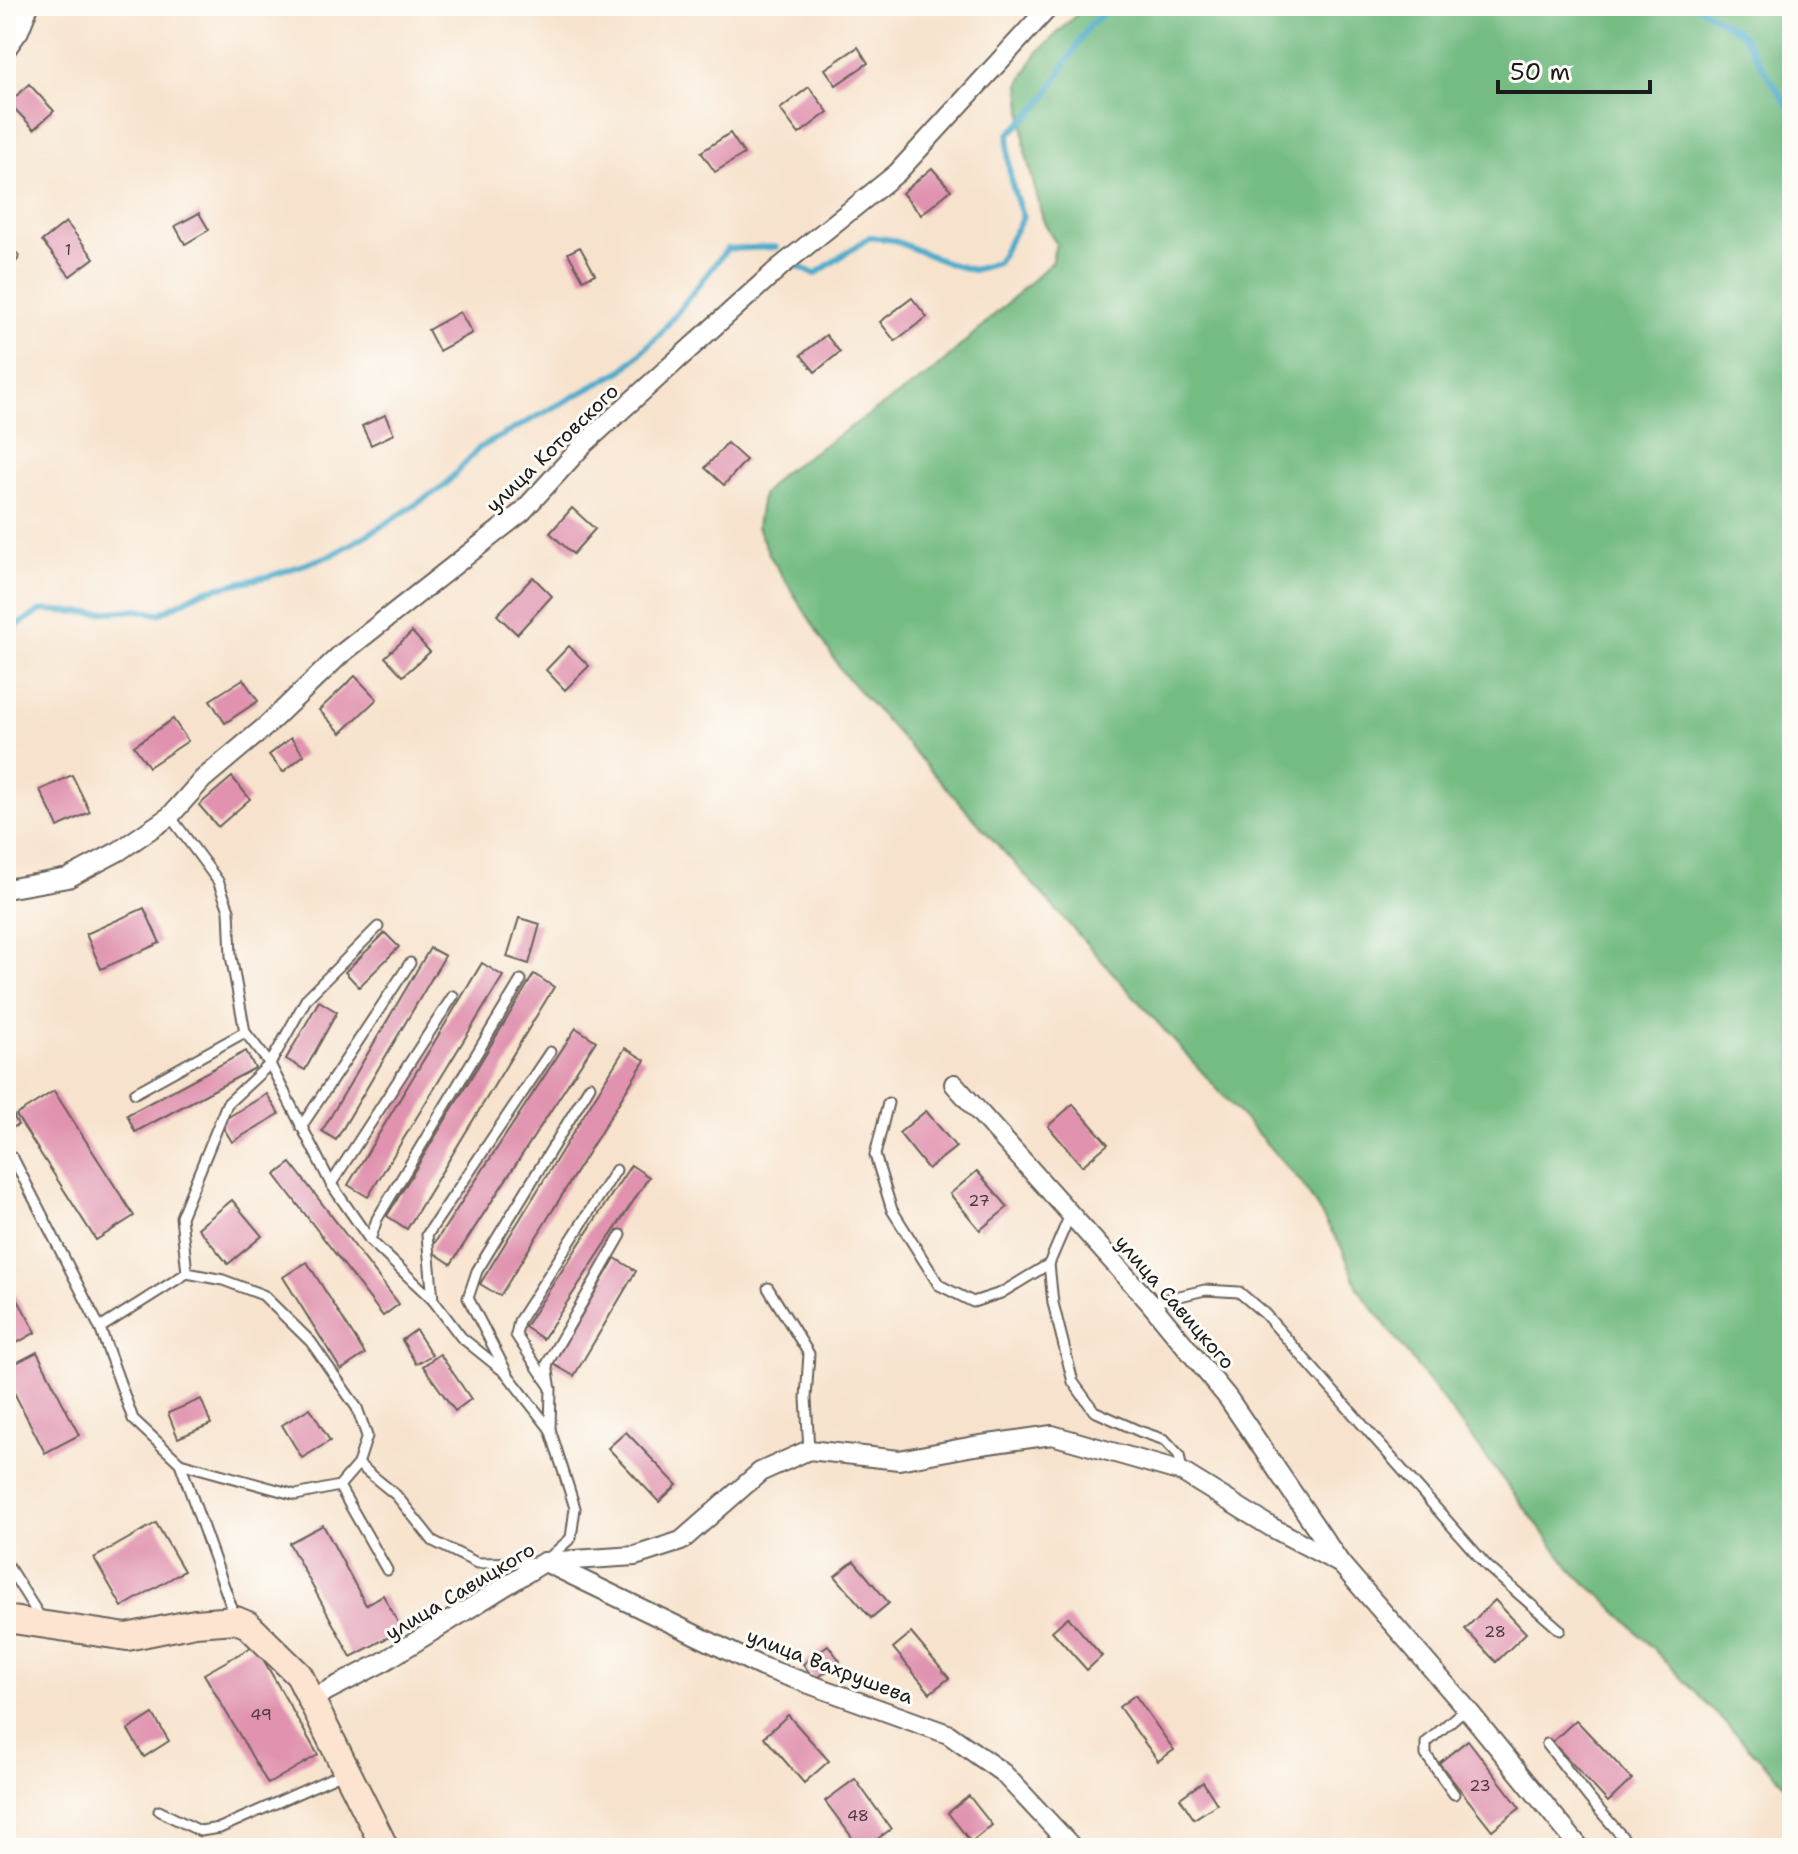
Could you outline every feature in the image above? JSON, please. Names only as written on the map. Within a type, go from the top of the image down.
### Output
[{"type":"street","points":[[6,49],[19,31],[29,6]]},
{"type":"street","name":"улица Котовского","points":[[6,889],[68,878],[119,851],[170,816],[203,779],[265,727],[340,655],[522,512],[584,444],[780,267],[897,173],[1050,6]]},
{"type":"street","name":"улица Савицкого","points":[[954,1084],[1150,1303],[1228,1398],[1341,1564],[1466,1708],[1580,1848]]},
{"type":"street","name":"улица Савицкого","points":[[313,1698],[383,1662],[544,1562],[635,1556],[681,1541],[760,1472],[809,1450],[899,1460],[1052,1435],[1182,1472],[1271,1527],[1341,1564]]},
{"type":"street","name":"улица Вахрушева","points":[[544,1562],[762,1667],[948,1734],[1003,1773],[1073,1848]]},
{"type":"street","points":[[6,1619],[127,1637],[195,1623],[236,1620],[248,1625],[299,1675],[385,1848]]},
{"type":"lane","points":[[170,816],[218,881],[229,910],[231,956],[245,1032],[270,1064],[331,1184],[370,1240],[433,1300],[461,1337],[507,1374]]},
{"type":"lane","points":[[187,1273],[181,1217],[227,1104],[270,1064],[307,998],[378,927]]},
{"type":"lane","points":[[301,1127],[410,963]]},
{"type":"lane","points":[[370,1240],[377,1219],[521,980]]},
{"type":"lane","points":[[331,1184],[453,996]]},
{"type":"lane","points":[[135,1093],[245,1032]]},
{"type":"lane","points":[[433,1300],[427,1235],[550,1052]]},
{"type":"lane","points":[[550,1429],[507,1374],[468,1298],[477,1271],[590,1086]]},
{"type":"lane","points":[[888,1103],[875,1155],[892,1210],[939,1285],[973,1302],[1001,1293],[1049,1264]]},
{"type":"lane","points":[[13,1158],[100,1328],[133,1419],[180,1463],[236,1620]]},
{"type":"lane","points":[[551,1388],[516,1335],[519,1321],[616,1170]]},
{"type":"lane","points":[[1070,1215],[1049,1264],[1053,1303],[1073,1382],[1094,1411],[1165,1440],[1179,1455],[1182,1472]]},
{"type":"lane","points":[[358,1464],[396,1495],[433,1541],[477,1563],[544,1562],[571,1538],[575,1508],[550,1429],[551,1388],[547,1364],[621,1235]]},
{"type":"lane","points":[[100,1328],[187,1273],[223,1280],[263,1295],[311,1342],[357,1408],[367,1436],[358,1464],[339,1486],[296,1495],[180,1463]]},
{"type":"lane","points":[[768,1288],[809,1354],[806,1398],[809,1450]]},
{"type":"lane","points":[[1150,1303],[1205,1290],[1239,1292],[1265,1314],[1487,1566],[1560,1630]]},
{"type":"lane","points":[[339,1486],[387,1570]]},
{"type":"lane","points":[[6,1563],[44,1623]]},
{"type":"lane","points":[[1454,1794],[1426,1755],[1426,1743],[1466,1708]]},
{"type":"lane","points":[[1547,1744],[1632,1848]]},
{"type":"lane","points":[[159,1811],[200,1831],[220,1828],[346,1771]]},
{"type":"green space","points":[[1085,6],[1792,6],[1792,1792],[1608,1602],[1575,1574],[1359,1290],[1342,1248],[1301,1182],[843,673],[770,556],[757,527],[762,495],[781,474],[932,372],[1051,263],[1056,244],[1043,220],[1025,151],[1020,83],[1036,54]]},
{"type":"building","points":[[858,47],[868,63],[836,85],[825,69]]},
{"type":"building","points":[[29,84],[54,111],[34,129],[9,103]]},
{"type":"building","points":[[809,87],[828,112],[799,134],[780,109]]},
{"type":"building","points":[[730,133],[744,154],[715,172],[701,152]]},
{"type":"building","points":[[932,168],[951,190],[921,215],[902,193]]},
{"type":"building","points":[[199,213],[209,230],[185,244],[175,226]]},
{"type":"building","points":[[66,222],[94,258],[70,276],[42,241]]},
{"type":"building","points":[[580,247],[595,274],[583,280],[568,253]]},
{"type":"building","points":[[912,298],[927,317],[895,341],[880,322]]},
{"type":"building","points":[[460,312],[472,333],[439,351],[428,330]]},
{"type":"building","points":[[826,335],[840,352],[815,372],[801,355]]},
{"type":"building","points":[[385,415],[394,434],[371,445],[362,426]]},
{"type":"building","points":[[727,443],[746,460],[724,485],[705,468]]},
{"type":"building","points":[[572,508],[595,529],[573,554],[550,533]]},
{"type":"building","points":[[533,577],[552,596],[517,634],[497,615]]},
{"type":"building","points":[[412,632],[430,652],[403,676],[385,657]]},
{"type":"building","points":[[569,646],[589,666],[565,690],[546,670]]},
{"type":"building","points":[[355,676],[377,699],[341,733],[319,710]]},
{"type":"building","points":[[243,679],[258,701],[225,723],[210,700]]},
{"type":"building","points":[[173,719],[188,741],[149,767],[134,746]]},
{"type":"building","points":[[291,738],[304,755],[283,772],[269,755]]},
{"type":"building","points":[[72,775],[90,812],[58,827],[40,790]]},
{"type":"building","points":[[232,777],[250,799],[218,827],[199,805]]},
{"type":"building","points":[[144,908],[160,943],[101,969],[86,934]]},
{"type":"building","points":[[519,918],[540,924],[529,964],[507,957]]},
{"type":"building","points":[[385,933],[399,947],[359,987],[345,972]]},
{"type":"building","points":[[430,948],[445,956],[336,1140],[322,1131]]},
{"type":"building","points":[[482,963],[503,976],[368,1197],[348,1185]]},
{"type":"building","points":[[534,974],[554,987],[407,1229],[387,1216]]},
{"type":"building","points":[[319,1001],[337,1012],[305,1070],[286,1059]]},
{"type":"building","points":[[576,1028],[596,1041],[451,1264],[430,1250]]},
{"type":"building","points":[[625,1048],[645,1060],[500,1296],[480,1284]]},
{"type":"building","points":[[246,1051],[255,1068],[135,1132],[127,1115]]},
{"type":"building","points":[[54,1091],[134,1216],[96,1240],[16,1115]]},
{"type":"building","points":[[267,1094],[279,1114],[232,1142],[220,1122]]},
{"type":"building","points":[[6,1100],[18,1125],[6,1131]]},
{"type":"building","points":[[1073,1104],[1108,1144],[1082,1166],[1048,1126]]},
{"type":"building","points":[[926,1111],[956,1147],[928,1169],[899,1133]]},
{"type":"building","points":[[291,1163],[399,1304],[383,1316],[275,1175]]},
{"type":"building","points":[[631,1165],[649,1177],[543,1339],[525,1327]]},
{"type":"building","points":[[977,1171],[1008,1207],[980,1230],[950,1194]]},
{"type":"building","points":[[232,1200],[262,1236],[228,1264],[198,1228]]},
{"type":"building","points":[[615,1258],[636,1271],[574,1376],[553,1364]]},
{"type":"building","points":[[307,1262],[365,1354],[341,1370],[283,1277]]},
{"type":"building","points":[[6,1279],[36,1332],[6,1349]]},
{"type":"building","points":[[416,1330],[432,1355],[416,1364],[402,1340]]},
{"type":"building","points":[[37,1352],[79,1435],[45,1453],[6,1377],[6,1368]]},
{"type":"building","points":[[440,1354],[471,1399],[455,1411],[423,1366]]},
{"type":"building","points":[[201,1399],[211,1424],[178,1438],[168,1413]]},
{"type":"building","points":[[310,1408],[330,1441],[302,1458],[282,1425]]},
{"type":"building","points":[[626,1432],[677,1485],[659,1502],[608,1448]]},
{"type":"building","points":[[156,1523],[184,1571],[122,1607],[94,1558]]},
{"type":"building","points":[[323,1525],[366,1605],[383,1595],[402,1630],[351,1657],[289,1543]]},
{"type":"building","points":[[854,1561],[889,1603],[871,1618],[835,1576]]},
{"type":"building","points":[[1495,1600],[1526,1633],[1496,1662],[1465,1629]]},
{"type":"building","points":[[1068,1617],[1102,1656],[1087,1670],[1052,1631]]},
{"type":"building","points":[[911,1633],[949,1678],[930,1693],[893,1648]]},
{"type":"building","points":[[255,1645],[318,1755],[268,1784],[204,1674]]},
{"type":"building","points":[[828,1645],[840,1661],[815,1680],[803,1664]]},
{"type":"building","points":[[1135,1695],[1174,1750],[1158,1761],[1119,1707]]},
{"type":"building","points":[[153,1714],[169,1741],[144,1757],[128,1730]]},
{"type":"building","points":[[788,1715],[829,1761],[804,1783],[764,1737]]},
{"type":"building","points":[[1576,1720],[1632,1779],[1608,1802],[1552,1742]]},
{"type":"building","points":[[1468,1740],[1520,1808],[1492,1830],[1439,1763]]},
{"type":"building","points":[[855,1779],[891,1829],[865,1848],[860,1848],[825,1801]]},
{"type":"building","points":[[1203,1782],[1217,1804],[1194,1819],[1180,1798]]},
{"type":"building","points":[[969,1796],[992,1825],[971,1842],[948,1813]]},
{"type":"waterway","points":[[799,267],[815,274],[870,237],[893,240],[950,264],[973,270],[997,263],[1023,217],[1010,176],[1009,134],[1041,104],[1089,26],[1112,6]]},
{"type":"waterway","points":[[1697,6],[1741,33],[1787,105]]},
{"type":"waterway","points":[[6,632],[42,610],[93,613],[137,610],[159,614],[203,591],[270,576],[332,555],[444,486],[479,448],[623,370],[660,334],[727,249],[776,247]]}]
